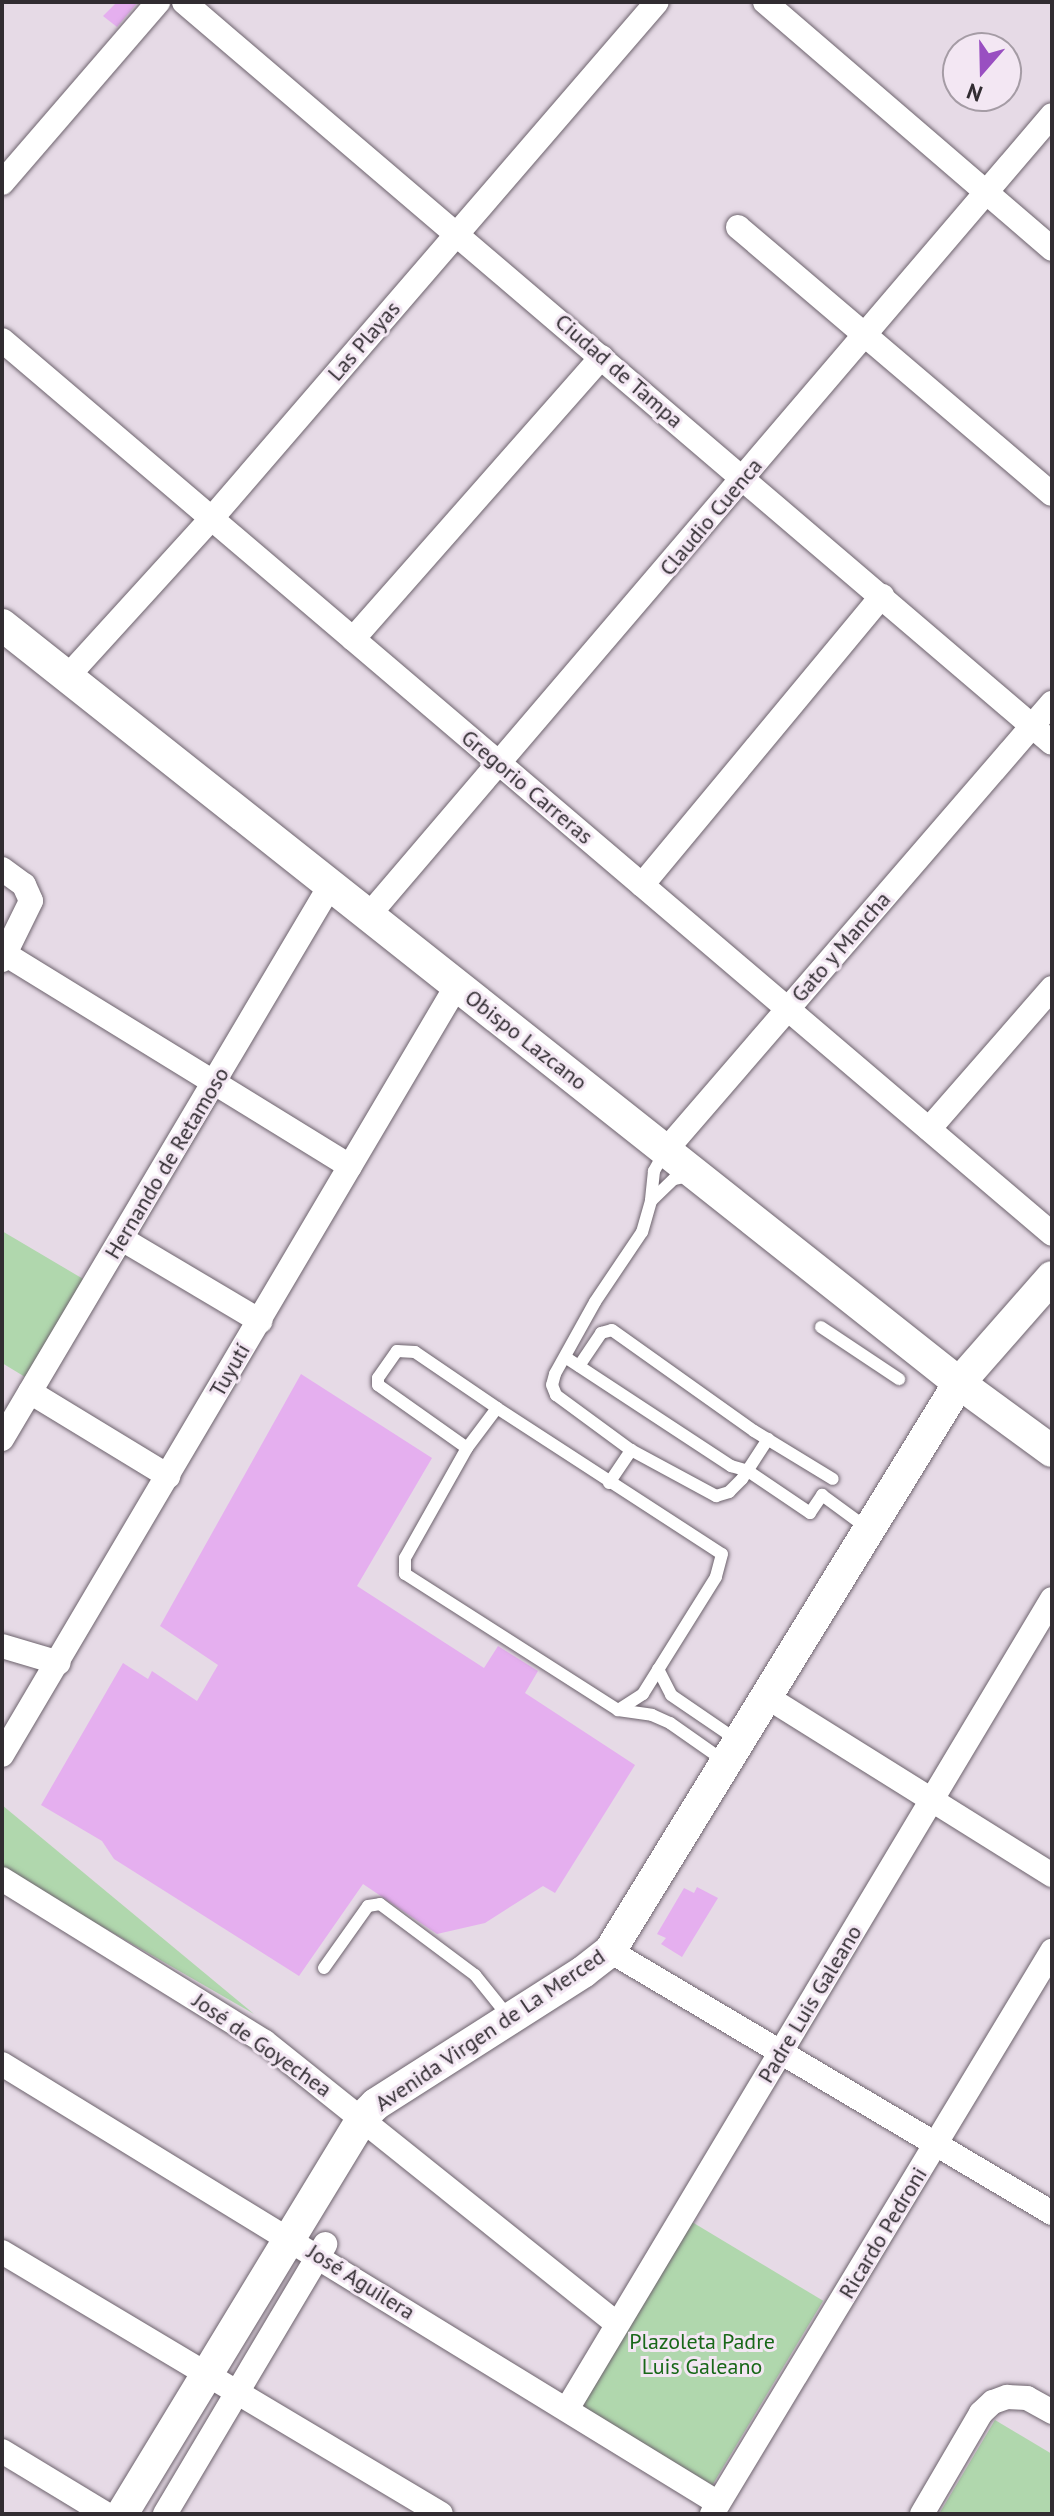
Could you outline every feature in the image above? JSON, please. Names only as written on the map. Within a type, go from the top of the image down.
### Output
[{"type":"main road","name":"Obispo Lazcano","points":[[2,625],[959,1383],[1052,1451]]},
{"type":"main road","points":[[959,1383],[1052,1277]]},
{"type":"main road","name":"Avenida Virgen de La Merced","points":[[122,2514],[363,2117],[376,2104],[583,1972],[610,1951],[959,1383]]},
{"type":"street","points":[[2,183],[158,2]]},
{"type":"street","name":"Ciudad de Tampa","points":[[184,2],[1052,743]]},
{"type":"street","name":"Las Playas","points":[[68,676],[212,518],[657,2]]},
{"type":"street","points":[[765,2],[1052,249]]},
{"type":"street","name":"Claudio Cuenca","points":[[368,916],[501,765],[1052,115]]},
{"type":"street","points":[[738,227],[1052,494]]},
{"type":"street","name":"Gregorio Carreras","points":[[2,340],[1052,1234]]},
{"type":"street","points":[[353,639],[602,357]]},
{"type":"street","points":[[642,885],[882,596]]},
{"type":"street","name":"Gato y Mancha","points":[[666,1150],[1052,703]]},
{"type":"street","points":[[2,869],[30,892],[29,912],[4,957],[350,1166]]},
{"type":"street","name":"Hernando de Retamoso","points":[[2,1439],[330,886]]},
{"type":"street","name":"Tuyutí","points":[[2,1755],[457,985]]},
{"type":"street","points":[[929,1129],[1052,988]]},
{"type":"street","points":[[122,1239],[260,1321]]},
{"type":"street","points":[[30,1392],[168,1476]]},
{"type":"street","name":"Padre Luis Galeano","points":[[567,2409],[1052,1599]]},
{"type":"street","points":[[2,1646],[59,1663]]},
{"type":"street","points":[[767,1697],[1052,1875]]},
{"type":"street","name":"José de Goyechea","points":[[2,1879],[265,2042],[363,2117],[617,2324]]},
{"type":"street","points":[[610,1951],[1052,2213]]},
{"type":"street","name":"Ricardo Pedroni","points":[[715,2508],[1052,1951]]},
{"type":"street","name":"José Aguilera","points":[[2,2064],[290,2238],[321,2250],[715,2508]]},
{"type":"street","points":[[165,2514],[321,2250]]},
{"type":"street","points":[[2,2252],[441,2514]]},
{"type":"street","points":[[922,2514],[981,2413],[993,2402],[1007,2397],[1027,2398],[1052,2412]]},
{"type":"street","points":[[2,2451],[106,2514]]},
{"type":"lane","name":"Gato y Mancha","points":[[666,1150],[654,1171],[651,1201],[642,1232],[595,1302],[552,1385],[556,1395],[631,1450],[716,1496],[734,1488],[748,1471]]},
{"type":"lane","points":[[651,1201],[674,1179],[697,1175]]},
{"type":"lane","points":[[821,1327],[899,1379]]},
{"type":"lane","points":[[579,1366],[601,1333],[606,1329],[612,1330],[768,1439],[833,1479]]},
{"type":"lane","points":[[467,1448],[378,1385],[378,1378],[397,1351],[415,1352],[609,1483],[722,1554],[716,1577],[643,1694],[618,1710]]},
{"type":"lane","points":[[565,1357],[731,1466],[748,1471],[810,1513],[822,1495],[869,1529]]},
{"type":"lane","points":[[497,1408],[467,1448],[405,1558],[405,1574],[618,1710],[652,1715],[733,1753]]},
{"type":"lane","points":[[748,1471],[768,1439]]},
{"type":"lane","points":[[609,1483],[631,1450]]},
{"type":"lane","points":[[658,1669],[671,1695],[733,1753]]},
{"type":"lane","points":[[324,1968],[368,1906],[380,1904],[465,1967],[511,2019]]},
{"type":"green space","points":[[2,1231],[90,1283],[35,1383],[2,1363]]},
{"type":"green space","points":[[2,1805],[254,2014],[2,1869]]},
{"type":"green space","name":"Plazoleta Padre Luis Galeano","points":[[692,2222],[823,2301],[712,2485],[581,2406]]},
{"type":"green space","points":[[995,2420],[1052,2454],[1052,2514],[939,2514]]},
{"type":"building","points":[[117,2],[138,2],[117,27],[103,16]]},
{"type":"building","points":[[301,1374],[432,1458],[357,1586],[484,1668],[498,1646],[538,1671],[525,1693],[635,1765],[555,1893],[543,1886],[485,1923],[437,1934],[363,1884],[299,1976],[114,1859],[102,1841],[41,1805],[123,1663],[148,1679],[152,1671],[197,1701],[218,1665],[160,1626]]},
{"type":"building","points":[[697,1887],[718,1898],[682,1957],[661,1944],[666,1938],[657,1934],[684,1888],[694,1893]]}]
